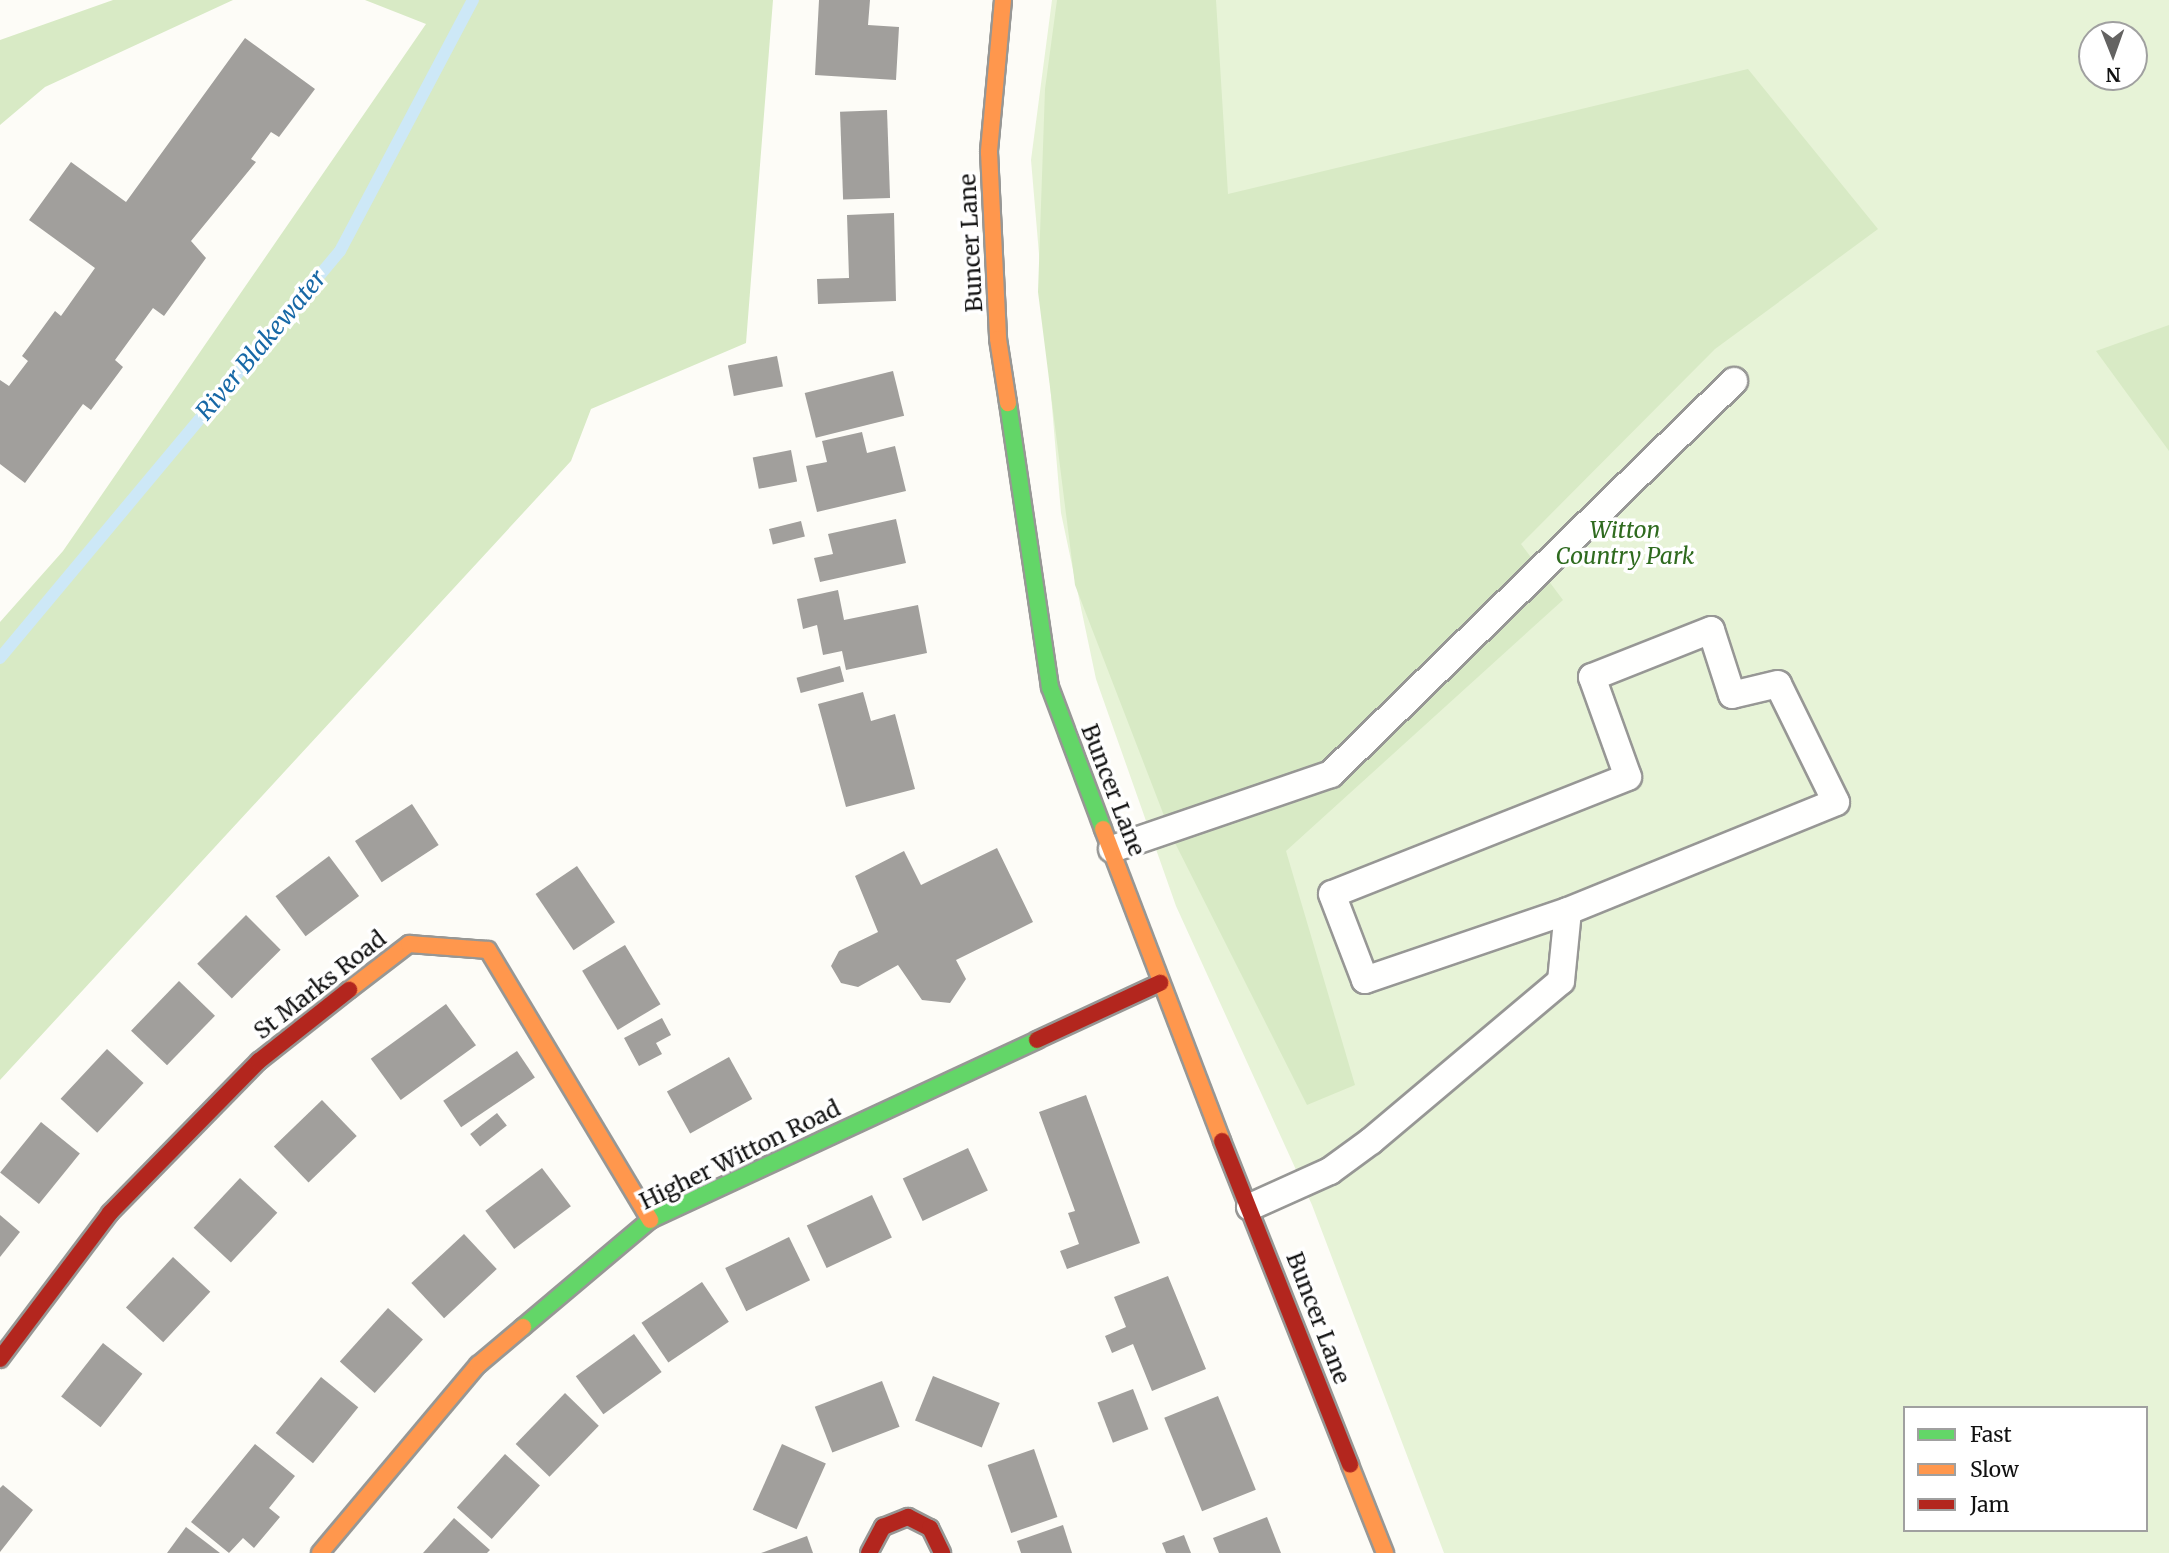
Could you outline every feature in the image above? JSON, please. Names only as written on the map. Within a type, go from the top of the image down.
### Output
[{"type":"street","name":"Buncer Lane","points":[[1003,0],[989,152],[998,339],[1050,687],[1160,984],[1385,1553]]},
{"type":"street","name":"St Marks Road","points":[[0,1359],[110,1213],[259,1061],[409,944],[488,950],[650,1220]]},
{"type":"street","name":"Higher Witton Road","points":[[320,1553],[478,1365],[650,1220],[1160,984]]},
{"type":"street","points":[[869,1553],[883,1527],[908,1517],[930,1528],[942,1553]]},
{"type":"lane","points":[[1112,849],[1331,774],[1734,381]]},
{"type":"lane","points":[[1711,630],[1732,695],[1779,684],[1836,802],[1567,911],[1365,980],[1332,894],[1628,777],[1592,677],[1711,630]]},
{"type":"lane","points":[[1250,1207],[1330,1171],[1412,1110],[1561,981],[1567,911]]},
{"type":"green space","points":[[113,0],[233,0],[45,87],[0,125],[0,40]]},
{"type":"green space","points":[[365,0],[773,0],[746,343],[591,409],[571,461],[0,1080],[0,622],[63,551],[426,24]]},
{"type":"green space","name":"Witton Country Park","points":[[1052,0],[2169,0],[2169,1553],[1444,1553],[1312,1205],[1176,906],[1096,679],[1061,513],[1031,160]]},
{"type":"green space","points":[[1057,0],[1216,0],[1228,194],[1748,69],[1878,229],[1715,349],[1521,544],[1563,600],[1286,851],[1355,1085],[1307,1105],[1173,839],[1075,585],[1038,292],[1045,89]]},
{"type":"green space","points":[[2169,325],[2169,451],[2096,351]]},
{"type":"building","points":[[819,0],[870,0],[868,25],[899,27],[896,80],[815,75]]},
{"type":"building","points":[[245,38],[315,89],[279,137],[271,132],[251,159],[256,162],[191,241],[206,258],[164,316],[153,308],[115,360],[123,367],[91,410],[83,404],[25,483],[0,464],[0,380],[9,386],[28,361],[22,356],[55,311],[61,316],[95,268],[29,220],[71,162],[126,202]]},
{"type":"building","points":[[887,110],[890,198],[843,200],[840,112]]},
{"type":"building","points":[[894,213],[896,301],[818,304],[817,279],[849,278],[847,215]]},
{"type":"building","points":[[777,356],[783,386],[734,396],[728,366]]},
{"type":"building","points":[[893,371],[904,416],[816,438],[805,393]]},
{"type":"building","points":[[862,432],[867,453],[895,446],[906,491],[817,512],[806,466],[827,462],[822,441]]},
{"type":"building","points":[[791,450],[797,481],[759,489],[753,457]]},
{"type":"building","points":[[896,519],[906,563],[820,582],[814,558],[833,554],[828,534]]},
{"type":"building","points":[[801,521],[805,537],[773,545],[769,529]]},
{"type":"building","points":[[838,590],[844,620],[918,605],[927,653],[846,670],[842,651],[823,655],[817,625],[803,629],[797,599]]},
{"type":"building","points":[[840,666],[844,681],[801,693],[797,678]]},
{"type":"building","points":[[863,692],[871,721],[895,714],[915,789],[846,807],[818,704]]},
{"type":"building","points":[[412,804],[439,845],[382,882],[355,841]]},
{"type":"building","points":[[997,848],[1033,922],[956,960],[966,979],[950,1003],[922,1000],[898,965],[858,987],[841,983],[831,966],[839,951],[878,932],[855,876],[904,851],[921,885]]},
{"type":"building","points":[[329,856],[359,896],[306,936],[275,896]]},
{"type":"building","points":[[577,866],[615,922],[574,950],[536,894]]},
{"type":"building","points":[[246,915],[281,950],[232,998],[197,964]]},
{"type":"building","points":[[625,945],[661,1004],[618,1030],[582,971]]},
{"type":"building","points":[[179,981],[215,1016],[167,1065],[131,1031]]},
{"type":"building","points":[[446,1004],[476,1045],[401,1100],[371,1059]]},
{"type":"building","points":[[662,1018],[671,1035],[656,1043],[662,1054],[639,1066],[624,1038]]},
{"type":"building","points":[[107,1049],[144,1083],[97,1133],[61,1099]]},
{"type":"building","points":[[517,1051],[535,1078],[461,1127],[443,1101]]},
{"type":"building","points":[[729,1057],[752,1099],[690,1133],[667,1091]]},
{"type":"building","points":[[1086,1095],[1140,1243],[1067,1269],[1060,1251],[1079,1244],[1068,1213],[1075,1211],[1039,1112]]},
{"type":"building","points":[[322,1100],[357,1136],[309,1183],[274,1147]]},
{"type":"building","points":[[497,1113],[507,1126],[480,1147],[470,1134]]},
{"type":"building","points":[[41,1122],[80,1153],[39,1204],[0,1173]]},
{"type":"building","points":[[968,1148],[988,1191],[923,1221],[903,1178]]},
{"type":"building","points":[[542,1168],[571,1206],[514,1249],[485,1211]]},
{"type":"building","points":[[240,1178],[277,1213],[231,1263],[194,1228]]},
{"type":"building","points":[[872,1195],[892,1238],[827,1268],[807,1225]]},
{"type":"building","points":[[0,1215],[20,1232],[0,1257]]},
{"type":"building","points":[[464,1234],[497,1269],[444,1318],[411,1283]]},
{"type":"building","points":[[789,1237],[810,1280],[746,1311],[725,1268]]},
{"type":"building","points":[[173,1257],[210,1292],[163,1342],[126,1307]]},
{"type":"building","points":[[1168,1276],[1206,1369],[1152,1391],[1133,1344],[1112,1353],[1105,1336],[1126,1327],[1114,1297]]},
{"type":"building","points":[[702,1282],[729,1322],[668,1363],[641,1323]]},
{"type":"building","points":[[388,1308],[423,1339],[375,1393],[340,1362]]},
{"type":"building","points":[[634,1334],[662,1372],[603,1414],[576,1376]]},
{"type":"building","points":[[103,1343],[142,1374],[101,1427],[61,1397]]},
{"type":"building","points":[[933,1376],[1000,1403],[982,1447],[915,1421]]},
{"type":"building","points":[[321,1377],[358,1407],[313,1463],[276,1433]]},
{"type":"building","points":[[882,1381],[900,1427],[832,1453],[815,1407]]},
{"type":"building","points":[[1133,1389],[1148,1429],[1113,1443],[1098,1403]]},
{"type":"building","points":[[565,1393],[599,1426],[549,1477],[516,1444]]},
{"type":"building","points":[[1218,1396],[1256,1490],[1202,1511],[1164,1418]]},
{"type":"building","points":[[255,1444],[295,1476],[269,1508],[280,1517],[254,1548],[243,1538],[229,1553],[191,1522]]},
{"type":"building","points":[[782,1444],[826,1464],[797,1529],[753,1510]]},
{"type":"building","points":[[1034,1449],[1057,1517],[1011,1533],[988,1465]]},
{"type":"building","points":[[505,1454],[540,1485],[492,1539],[457,1508]]},
{"type":"building","points":[[3,1485],[33,1510],[0,1552],[0,1488]]},
{"type":"building","points":[[1267,1517],[1281,1553],[1219,1553],[1213,1538]]},
{"type":"building","points":[[454,1518],[490,1550],[487,1553],[423,1553]]},
{"type":"building","points":[[1063,1525],[1072,1553],[1021,1553],[1017,1541]]},
{"type":"building","points":[[186,1527],[220,1553],[167,1553]]},
{"type":"building","points":[[1184,1535],[1191,1553],[1166,1553],[1162,1543]]},
{"type":"building","points":[[807,1536],[813,1553],[761,1553]]},
{"type":"waterway","name":"River Blakewater","points":[[0,658],[340,251],[473,0]]},
{"type":"traffic: fast","points":[[1008,403],[1050,687],[1103,829]]},
{"type":"traffic: fast","points":[[523,1327],[650,1220],[1037,1040]]},
{"type":"traffic: slow","points":[[1003,0],[989,152],[998,339],[1008,403]]},
{"type":"traffic: slow","points":[[1103,829],[1222,1141]]},
{"type":"traffic: slow","points":[[349,990],[409,944],[488,950],[650,1220]]},
{"type":"traffic: slow","points":[[320,1553],[478,1365],[523,1327]]},
{"type":"traffic: slow","points":[[1350,1465],[1385,1553]]},
{"type":"traffic: jam","points":[[1037,1040],[1160,983]]},
{"type":"traffic: jam","points":[[0,1359],[110,1213],[259,1061],[349,990]]},
{"type":"traffic: jam","points":[[1222,1141],[1350,1465]]},
{"type":"traffic: jam","points":[[869,1553],[883,1527],[908,1517],[930,1528],[942,1553]]}]
